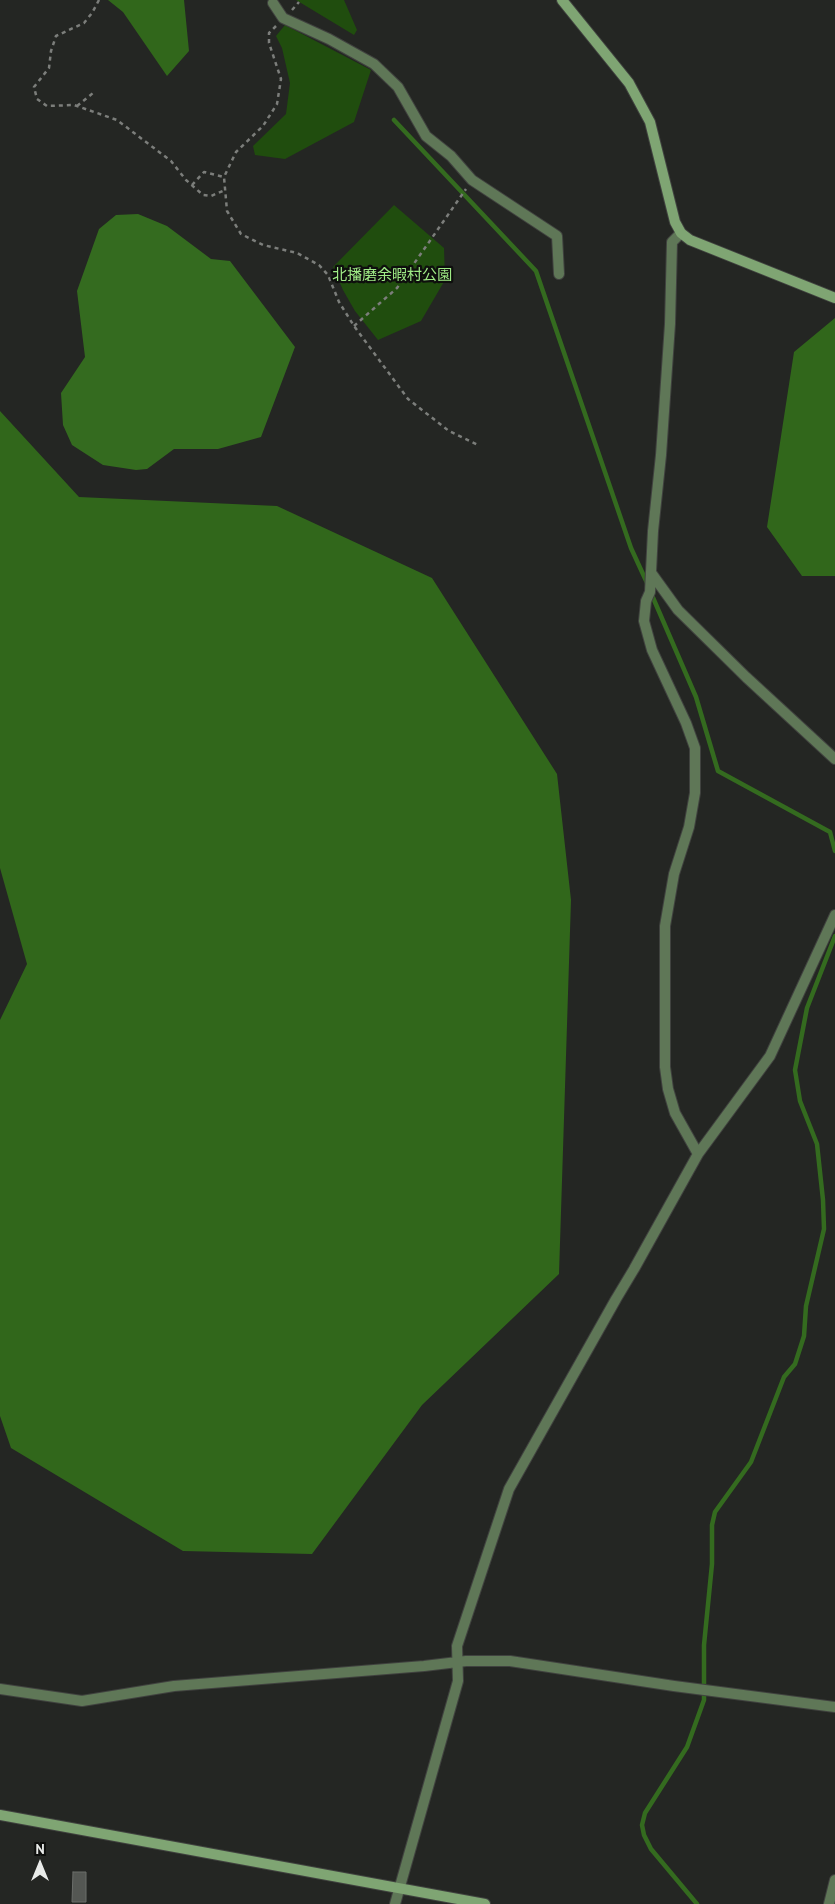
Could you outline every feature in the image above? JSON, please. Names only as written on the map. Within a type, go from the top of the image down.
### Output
[{"type":"street","points":[[562,0],[593,41],[629,83],[650,122],[675,222],[681,233],[690,240],[835,298]]},
{"type":"street","points":[[273,4],[283,18],[329,39],[374,64],[398,86],[426,136],[451,156],[472,180],[558,236],[559,274]]},
{"type":"street","points":[[681,233],[672,242],[670,324],[661,455],[653,531],[652,574],[644,621],[652,650],[686,723],[695,748],[695,793],[689,826],[674,874],[665,926],[665,1067],[668,1089],[676,1113],[698,1154]]},
{"type":"street","points":[[652,574],[678,610],[746,677],[835,759]]},
{"type":"street","points":[[395,1904],[458,1681],[457,1646],[475,1586],[478,1583],[509,1489],[698,1154],[770,1056],[835,915]]},
{"type":"street","points":[[0,1689],[82,1701],[174,1686],[458,1662],[510,1661],[646,1682],[835,1707]]},
{"type":"street","points":[[0,1815],[485,1904]]},
{"type":"street","points":[[829,1904],[835,1880]]},
{"type":"path","points":[[99,0],[84,24],[56,36],[51,51],[49,68],[34,87],[37,98],[47,106],[77,106],[117,120],[171,161],[186,180],[203,195],[211,196],[225,190]]},
{"type":"path","points":[[283,18],[269,33],[269,43],[281,79],[277,104],[263,126],[236,152],[224,177],[227,211],[240,234],[263,245],[297,253],[319,265],[328,275],[339,302],[354,326],[408,399],[449,431],[478,445]]},
{"type":"path","points":[[77,106],[93,93]]},
{"type":"path","points":[[192,185],[204,172],[224,177]]},
{"type":"path","points":[[354,326],[397,288],[472,180]]},
{"type":"green space","points":[[296,0],[344,0],[357,30],[354,35]]},
{"type":"green space","points":[[285,25],[371,70],[354,122],[285,159],[255,155],[253,146],[286,114],[290,83],[282,48],[276,36]]},
{"type":"green space","name":"北播磨余暇村公園","points":[[394,205],[444,248],[445,280],[421,321],[378,340],[355,311],[333,267]]},
{"type":"shaded area","points":[[108,0],[184,0],[189,51],[167,76],[123,12]]},
{"type":"shaded area","points":[[138,214],[167,226],[211,259],[230,261],[295,347],[261,437],[218,449],[174,449],[147,469],[136,470],[103,465],[72,445],[63,425],[61,393],[85,357],[77,291],[99,229],[116,215]]},
{"type":"shaded area","points":[[835,318],[835,576],[802,576],[767,527],[794,352]]},
{"type":"shaded area","points":[[0,411],[79,497],[277,506],[432,578],[557,774],[571,900],[559,1274],[422,1405],[312,1554],[183,1551],[11,1448],[0,1416],[0,1020],[27,964],[0,868]]},
{"type":"building","points":[[73,1872],[86,1872],[86,1902],[72,1902]]},
{"type":"waterway","points":[[394,120],[536,271],[631,548],[648,585]]},
{"type":"waterway","points":[[651,593],[696,697],[718,771],[830,832],[835,851]]},
{"type":"waterway","points":[[697,1904],[651,1849],[644,1835],[642,1825],[645,1813],[687,1747],[704,1700],[704,1645],[712,1564],[712,1525],[715,1512],[751,1462],[784,1377],[795,1364],[804,1336],[806,1306],[824,1229],[817,1144],[800,1101],[795,1070],[807,1008],[835,936]]}]
